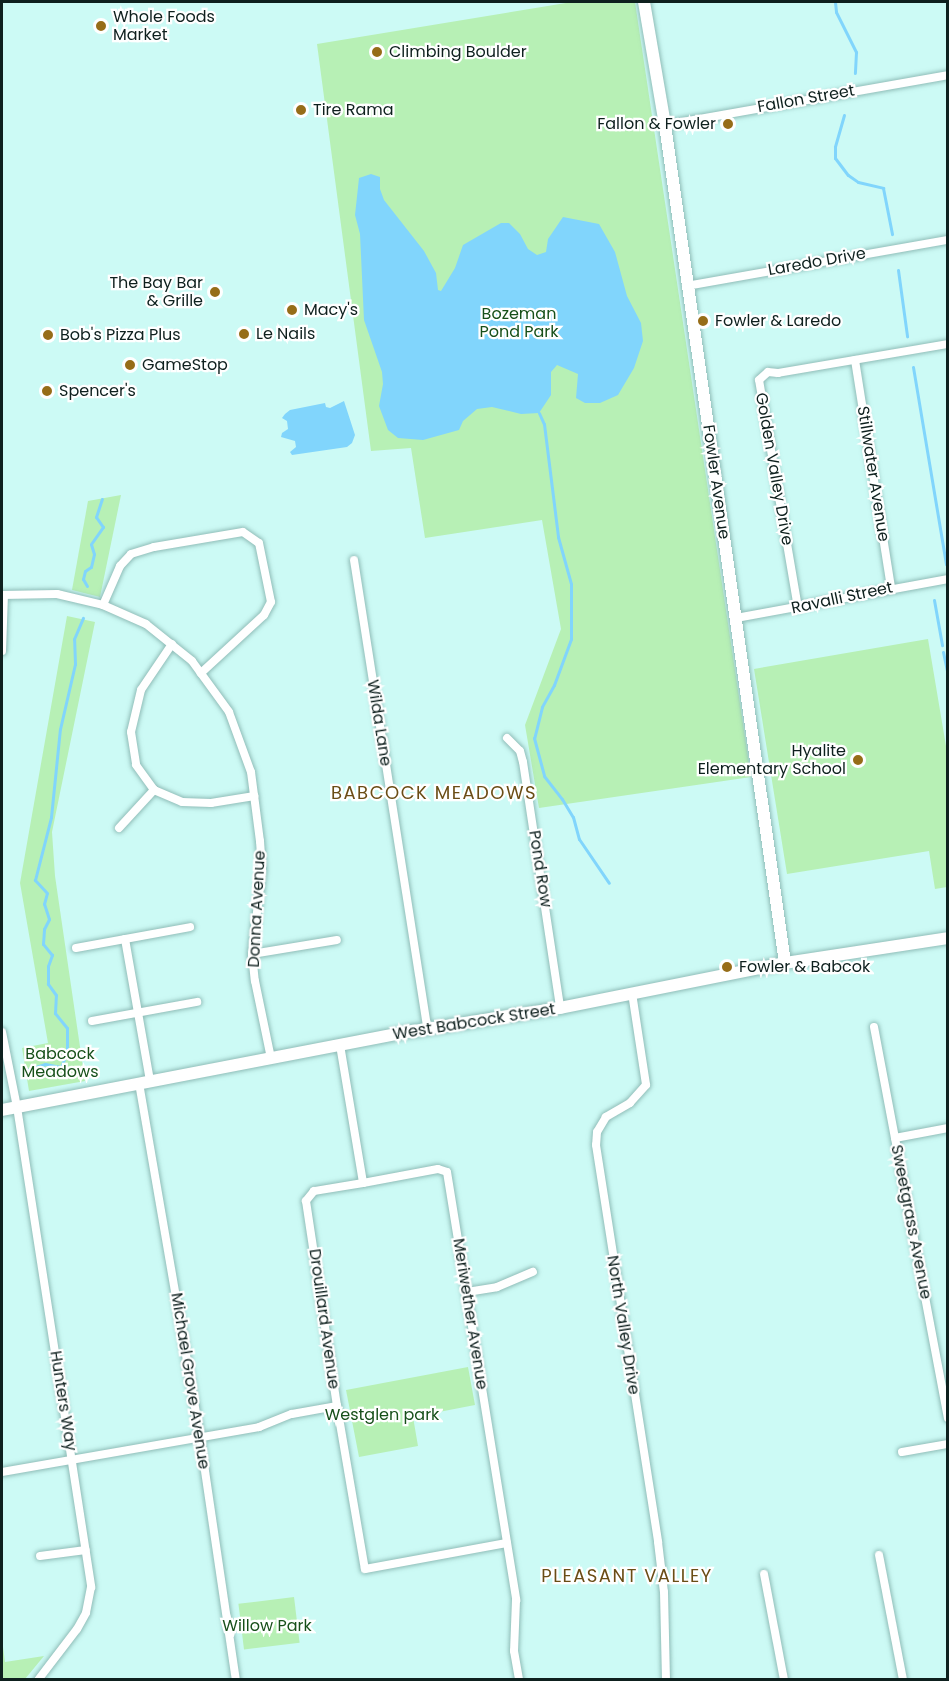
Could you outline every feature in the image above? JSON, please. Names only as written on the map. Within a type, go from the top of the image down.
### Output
[{"type":"street","name":"Fowler Avenue","points":[[644,2],[665,125],[686,286],[785,963]]},
{"type":"street","name":"Fallon Street","points":[[665,125],[948,75]]},
{"type":"street","name":"Laredo Drive","points":[[686,286],[948,240]]},
{"type":"street","name":"Golden Valley Drive","points":[[798,608],[759,380],[768,372],[778,373],[948,344]]},
{"type":"street","name":"Stillwater Avenue","points":[[855,360],[891,588]]},
{"type":"street","points":[[103,605],[120,566],[131,554],[154,547],[243,532],[259,543],[271,602],[264,615],[201,673]]},
{"type":"street","name":"Wilda Lane","points":[[354,560],[427,1029]]},
{"type":"street","name":"Ravalli Street","points":[[736,618],[948,579]]},
{"type":"street","name":"Donna Avenue","points":[[3,595],[57,594],[103,605],[146,624],[172,644],[201,673],[229,712],[243,746],[254,796],[262,870],[252,954],[255,981],[271,1058]]},
{"type":"street","points":[[2,651],[3,595]]},
{"type":"street","points":[[172,644],[141,690],[131,732],[136,765],[154,790],[182,802],[195,804],[254,796]]},
{"type":"street","name":"Pond Row","points":[[507,738],[520,751],[523,762],[560,1008]]},
{"type":"street","points":[[118,828],[154,790]]},
{"type":"street","points":[[76,948],[190,927]]},
{"type":"street","name":"West Babcock Street","points":[[2,1110],[427,1029],[560,1008],[785,963],[948,938]]},
{"type":"street","name":"Michael Grove Avenue","points":[[125,939],[138,1012],[144,1082],[236,1680]]},
{"type":"street","points":[[252,954],[338,940]]},
{"type":"street","name":"North Valley Drive","points":[[632,993],[646,1085],[630,1103],[606,1117],[597,1132],[596,1145],[658,1542],[664,1592],[666,1680]]},
{"type":"street","points":[[92,1021],[197,1002]]},
{"type":"street","name":"Sweetgrass Avenue","points":[[874,1027],[948,1418]]},
{"type":"street","name":"Hunters Way","points":[[2,1032],[73,1460],[91,1587],[86,1613],[77,1629],[38,1680]]},
{"type":"street","points":[[340,1045],[363,1182]]},
{"type":"street","points":[[895,1138],[948,1128]]},
{"type":"street","name":"Meriwether Avenue","points":[[363,1182],[438,1168],[447,1172],[516,1600],[514,1651],[519,1680]]},
{"type":"street","name":"Drouillard Avenue","points":[[363,1182],[314,1191],[306,1200],[337,1406],[365,1569],[507,1543]]},
{"type":"street","points":[[467,1292],[497,1287],[533,1272]]},
{"type":"street","points":[[2,1472],[259,1427],[292,1414],[337,1406]]},
{"type":"street","points":[[902,1452],[948,1444]]},
{"type":"street","points":[[40,1556],[86,1550]]},
{"type":"street","points":[[879,1555],[903,1680]]},
{"type":"street","points":[[764,1574],[784,1680]]},
{"type":"green space","name":"Bozeman Pond Park","points":[[572,2],[635,2],[751,777],[539,808],[525,725],[561,629],[542,520],[425,538],[411,448],[371,451],[317,44]]},
{"type":"green space","points":[[121,495],[100,597],[72,590],[88,501]]},
{"type":"green space","name":"Babcock Meadows","points":[[67,616],[95,622],[52,832],[55,876],[85,1081],[29,1091],[22,1048],[48,1043],[20,883]]},
{"type":"green space","name":"Hyalite Elementary School","points":[[928,639],[947,752],[947,887],[935,889],[929,851],[787,874],[754,669]]},
{"type":"green space","name":"Westglen park","points":[[468,1367],[475,1405],[413,1417],[418,1446],[359,1457],[346,1390]]},
{"type":"green space","name":"Willow Park","points":[[294,1597],[300,1643],[244,1649],[238,1604]]},
{"type":"green space","points":[[2,1639],[5,1662],[44,1656],[25,1679],[2,1679]]},
{"type":"water","points":[[371,174],[380,177],[380,189],[384,200],[424,251],[436,273],[438,290],[441,291],[455,268],[463,245],[501,223],[509,223],[520,234],[528,249],[537,255],[546,252],[548,239],[563,217],[599,224],[615,252],[627,296],[641,323],[643,341],[634,368],[618,395],[600,403],[585,403],[576,398],[578,374],[557,365],[551,372],[551,395],[539,413],[521,414],[492,407],[477,409],[463,421],[459,430],[423,440],[398,438],[388,430],[379,406],[383,384],[382,372],[364,320],[360,234],[355,215],[359,178]]},
{"type":"water","points":[[344,401],[355,435],[352,443],[347,447],[292,455],[290,452],[296,447],[295,441],[281,437],[282,433],[288,429],[287,421],[282,418],[285,414],[290,410],[325,403],[326,407],[330,408]]},
{"type":"waterway","points":[[835,2],[836,12],[856,52],[855,73]]},
{"type":"waterway","points":[[844,115],[835,147],[835,158],[848,175],[858,182],[883,188],[892,234]]},
{"type":"waterway","points":[[898,270],[907,336]]},
{"type":"waterway","points":[[913,367],[946,564]]},
{"type":"waterway","points":[[539,413],[544,424],[558,537],[571,584],[571,639],[554,685],[542,707],[534,738],[544,776],[573,817],[579,839],[609,883]]},
{"type":"waterway","points":[[87,586],[83,579],[85,571],[91,567],[94,554],[91,544],[103,527],[96,517],[102,499]]},
{"type":"waterway","points":[[934,600],[942,645]]},
{"type":"waterway","points":[[29,1069],[45,1064],[61,1067],[67,1051],[67,1028],[55,1013],[56,995],[48,984],[48,966],[52,955],[43,944],[44,929],[49,919],[44,904],[47,893],[35,880],[51,817],[60,729],[75,664],[74,639],[83,618]]},
{"type":"waterway","points":[[943,652],[948,676]]},
{"type":"place","name":"Whole Foods Market","points":[[101,26]]},
{"type":"place","name":"Climbing Boulder","points":[[377,52]]},
{"type":"place","name":"Tire Rama","points":[[301,110]]},
{"type":"place","name":"Fallon & Fowler","points":[[728,124]]},
{"type":"place","name":"The Bay Bar & Grille","points":[[215,292]]},
{"type":"place","name":"Macy's","points":[[292,310]]},
{"type":"place","name":"Fowler & Laredo","points":[[703,321]]},
{"type":"place","name":"Le Nails","points":[[244,334]]},
{"type":"place","name":"Bob's Pizza Plus","points":[[48,335]]},
{"type":"place","name":"GameStop","points":[[130,365]]},
{"type":"place","name":"Spencer's","points":[[47,391]]},
{"type":"place","name":"Hyalite Elementary School","points":[[858,760]]},
{"type":"place","name":"Fowler & Babcok","points":[[727,967]]},
{"type":"district","name":"BABCOCK MEADOWS","points":[[434,793]]},
{"type":"district","name":"PLEASANT VALLEY","points":[[627,1576]]}]
